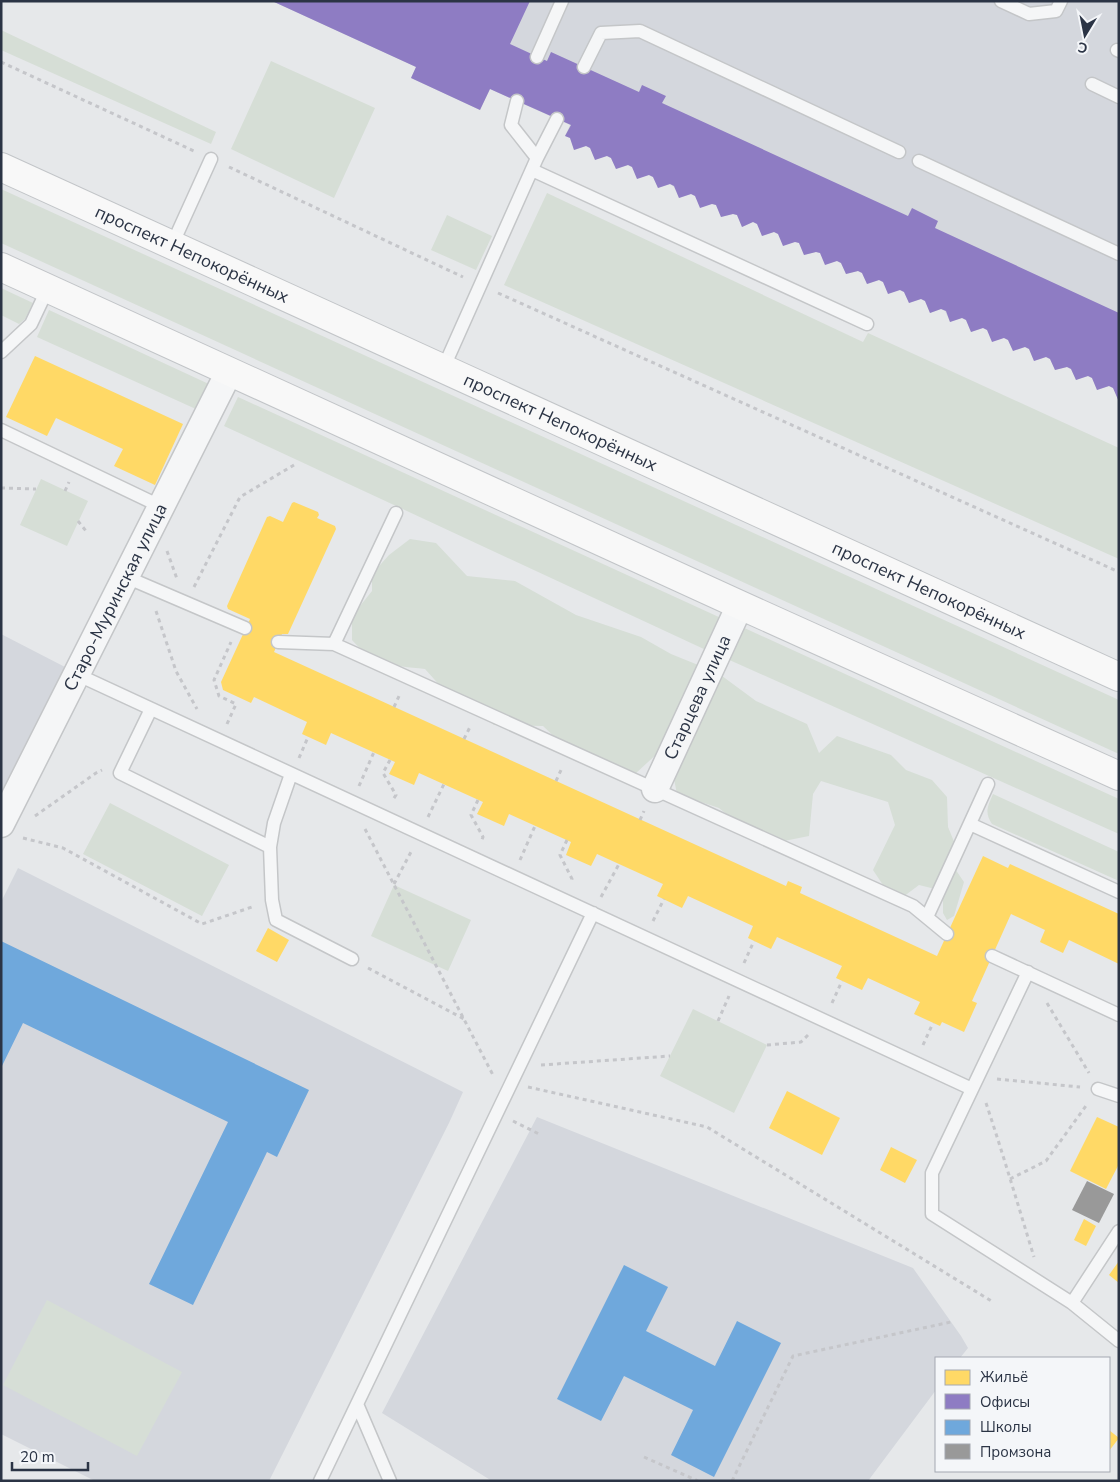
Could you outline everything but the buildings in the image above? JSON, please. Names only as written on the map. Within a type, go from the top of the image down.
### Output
[{"type":"main road","name":"проспект Непокорённых","points":[[1,167],[1119,677]]},
{"type":"main road","points":[[1,267],[1119,776]]},
{"type":"street","name":"Старо-Муринская улица","points":[[9,830],[76,674],[137,582],[148,534],[229,372]]},
{"type":"street","name":"Старцева улица","points":[[655,789],[740,605]]},
{"type":"lane","points":[[537,57],[562,1]]},
{"type":"lane","points":[[1001,1],[1029,14],[1056,11],[1061,1]]},
{"type":"lane","points":[[584,67],[602,33],[640,31],[899,152]]},
{"type":"lane","points":[[1092,84],[1119,97]]},
{"type":"lane","points":[[517,101],[511,125],[534,164],[867,324]]},
{"type":"lane","points":[[443,369],[534,164],[557,119]]},
{"type":"lane","points":[[172,244],[211,159]]},
{"type":"lane","points":[[919,160],[1119,254]]},
{"type":"lane","points":[[1,352],[30,324],[48,288]]},
{"type":"lane","points":[[1,430],[162,507]]},
{"type":"lane","points":[[334,644],[396,513]]},
{"type":"lane","points":[[137,582],[242,627]]},
{"type":"lane","points":[[278,642],[334,644],[655,789],[835,864],[913,906],[947,934]]},
{"type":"lane","points":[[76,674],[914,1062],[975,1083]]},
{"type":"lane","points":[[151,709],[120,773],[270,847]]},
{"type":"lane","points":[[291,774],[274,823],[270,847],[272,900],[276,920],[352,960]]},
{"type":"lane","points":[[927,917],[988,784]]},
{"type":"lane","points":[[970,824],[1119,892]]},
{"type":"lane","points":[[320,1481],[592,914]]},
{"type":"lane","points":[[992,956],[1119,1015]]},
{"type":"lane","points":[[1028,972],[932,1173],[932,1214],[1072,1303],[1119,1341]]},
{"type":"lane","points":[[1098,1088],[1119,1096]]},
{"type":"lane","points":[[1072,1303],[1119,1231]]},
{"type":"lane","points":[[357,1404],[390,1481]]},
{"type":"path","points":[[1,62],[481,286],[1119,572]]},
{"type":"path","points":[[185,603],[240,497],[294,465]]},
{"type":"path","points":[[1,488],[36,489]]},
{"type":"path","points":[[78,521],[86,531]]},
{"type":"path","points":[[148,534],[164,542],[185,603]]},
{"type":"path","points":[[137,582],[176,671],[216,739],[236,704],[219,696],[214,680],[242,627]]},
{"type":"path","points":[[374,752],[351,802],[504,1097]]},
{"type":"path","points":[[32,818],[96,773],[126,760]]},
{"type":"path","points":[[385,817],[396,795],[383,773],[390,760]]},
{"type":"path","points":[[394,884],[421,834],[444,784]]},
{"type":"path","points":[[473,858],[483,837],[471,815],[478,800]]},
{"type":"path","points":[[512,876],[535,826]]},
{"type":"path","points":[[9,830],[63,848],[202,924],[272,900]]},
{"type":"path","points":[[562,900],[572,879],[560,855],[567,840]]},
{"type":"path","points":[[592,914],[618,864]]},
{"type":"path","points":[[352,960],[464,1019]]},
{"type":"path","points":[[1028,972],[1098,1088]]},
{"type":"path","points":[[718,1021],[736,980]]},
{"type":"path","points":[[767,1045],[801,1042],[824,1020],[842,981]]},
{"type":"path","points":[[914,1062],[933,1023]]},
{"type":"path","points":[[519,1066],[670,1056]]},
{"type":"path","points":[[511,1083],[706,1127],[993,1302]]},
{"type":"path","points":[[1042,1284],[1007,1165],[975,1083],[1098,1088]]},
{"type":"path","points":[[1010,1179],[1046,1161],[1098,1088]]},
{"type":"path","points":[[497,1112],[539,1134]]},
{"type":"path","points":[[732,1481],[793,1356],[951,1322]]},
{"type":"path","points":[[644,1457],[698,1481]]},
{"type":"shaded area","points":[[272,1],[1119,1],[1119,399],[1113,388],[1109,386],[1097,390],[1092,378],[1088,376],[1076,380],[1071,369],[1067,367],[1055,370],[1050,359],[1046,357],[1034,361],[1029,349],[1025,347],[1013,351],[1008,340],[983,328],[971,332],[966,320],[962,318],[950,322],[945,311],[941,309],[930,313],[925,301],[921,299],[909,303],[904,292],[879,280],[867,284],[862,273],[858,271],[846,274],[841,263],[820,253],[804,255],[799,243],[774,232],[762,236],[758,224],[753,222],[742,227],[737,215],[721,217],[716,205],[691,194],[679,198],[674,187],[670,184],[658,188],[653,177],[628,165],[616,169],[611,158],[586,146],[574,150],[570,138],[565,136],[570,125],[490,89],[480,110],[411,78],[416,67]]},
{"type":"shaded area","points":[[1,30],[216,132],[211,144],[1,50]]},
{"type":"shaded area","points":[[271,61],[375,108],[334,198],[231,149]]},
{"type":"shaded area","points":[[1,189],[1119,700],[1119,754],[1,243]]},
{"type":"shaded area","points":[[547,193],[863,342],[868,333],[1119,448],[1119,559],[504,285]]},
{"type":"shaded area","points":[[447,215],[492,236],[476,270],[431,250]]},
{"type":"shaded area","points":[[1,288],[33,303],[25,319],[19,324],[1,315]]},
{"type":"shaded area","points":[[49,310],[211,385],[198,410],[37,337]]},
{"type":"shaded area","points":[[238,397],[721,618],[706,650],[224,426]]},
{"type":"shaded area","points":[[41,479],[88,501],[67,546],[20,525]]},
{"type":"shaded area","points":[[410,539],[436,543],[467,576],[515,581],[576,615],[641,637],[671,654],[718,673],[756,701],[807,724],[819,753],[837,736],[891,755],[906,770],[932,780],[947,797],[948,827],[955,844],[949,860],[964,882],[954,916],[947,920],[943,913],[943,891],[919,885],[895,903],[873,870],[895,825],[888,802],[821,781],[813,794],[809,836],[764,845],[719,808],[677,794],[674,779],[660,751],[635,774],[562,744],[543,726],[494,725],[452,699],[425,669],[385,663],[369,655],[352,640],[352,616],[372,591],[372,574],[389,555]]},
{"type":"shaded area","points":[[740,626],[1119,799],[1119,834],[725,658]]},
{"type":"shaded area","points":[[1,634],[65,667],[1,794]]},
{"type":"shaded area","points":[[993,794],[1119,852],[1119,881],[992,824],[987,812]]},
{"type":"shaded area","points":[[110,803],[229,865],[202,916],[83,854]]},
{"type":"shaded area","points":[[18,868],[463,1092],[269,1481],[95,1481],[1,1434],[1,902]]},
{"type":"shaded area","points":[[394,885],[471,920],[448,971],[371,936]]},
{"type":"shaded area","points":[[693,1009],[767,1045],[734,1113],[660,1076]]},
{"type":"shaded area","points":[[537,1117],[913,1268],[968,1348],[961,1357],[935,1357],[935,1391],[868,1481],[492,1481],[382,1413]]},
{"type":"shaded area","points":[[47,1300],[182,1372],[137,1456],[3,1385]]}]
